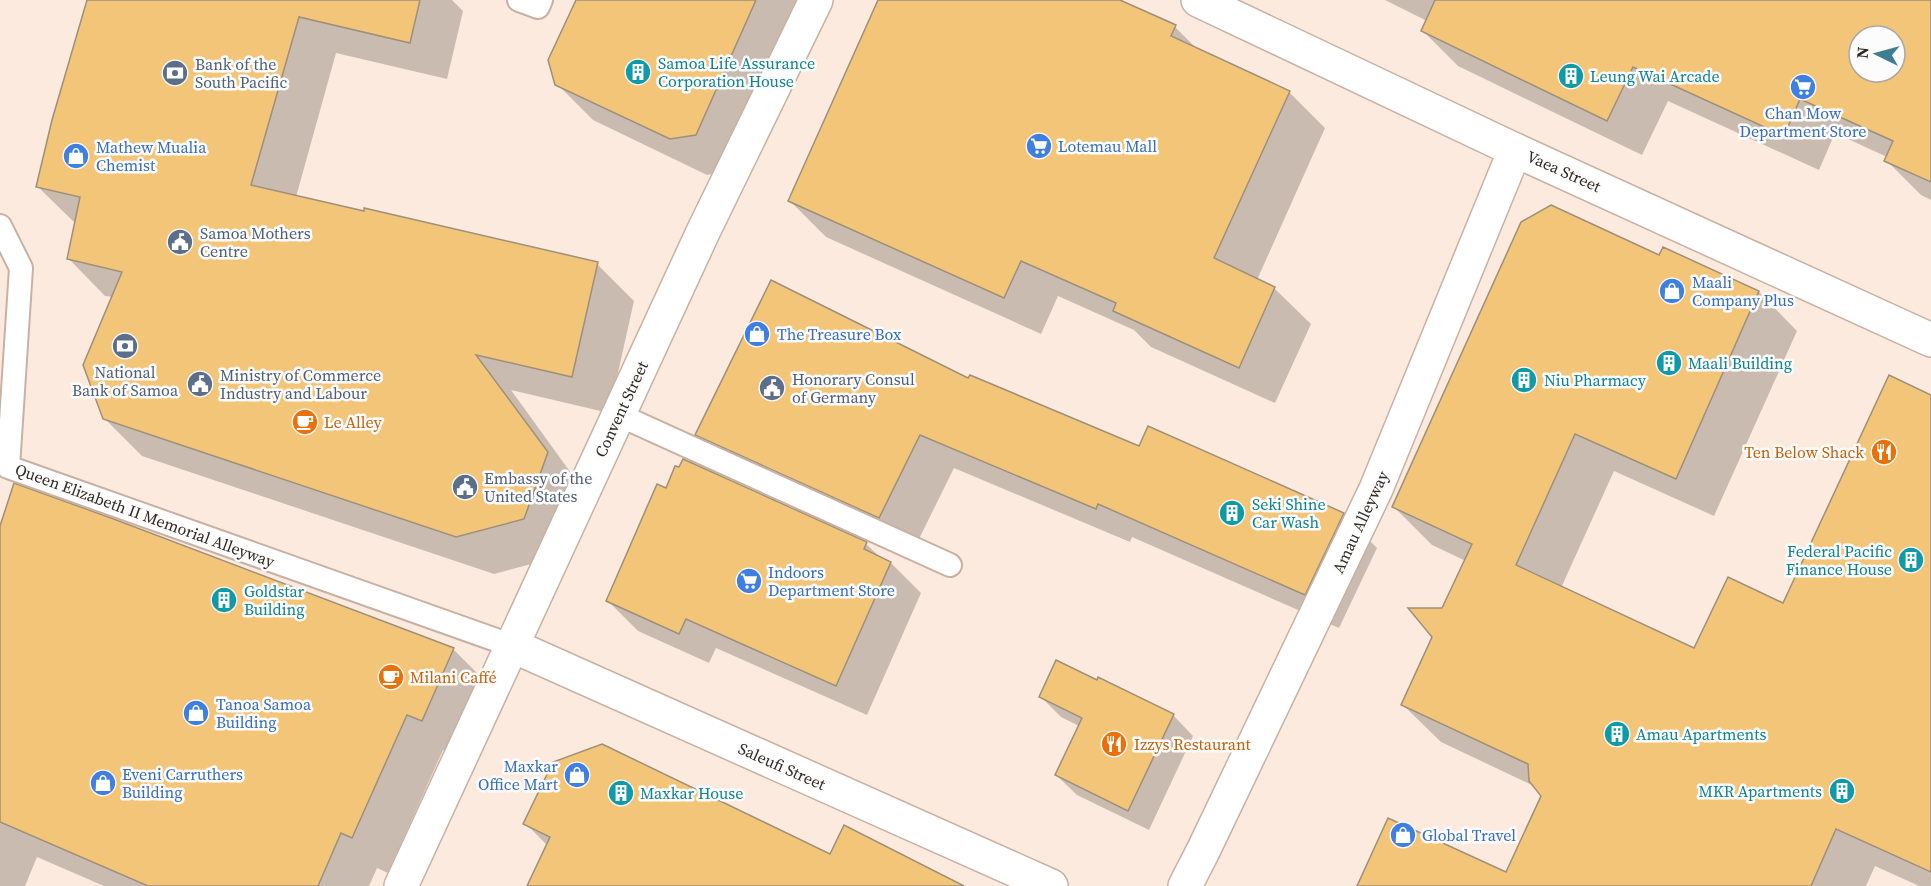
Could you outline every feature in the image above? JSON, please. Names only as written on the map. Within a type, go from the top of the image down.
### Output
[{"type":"main road","name":"Convent Street","points":[[401,886],[703,232],[816,0]]},
{"type":"main road","name":"Vaea Street","points":[[1198,0],[1515,150],[1931,340]]},
{"type":"main road","name":"Amau Alleyway","points":[[1185,886],[1376,489],[1515,150]]},
{"type":"main road","name":"Saleufi Street","points":[[513,646],[1051,886]]},
{"type":"lane","points":[[519,0],[538,7],[541,0]]},
{"type":"lane","name":"Queen Elizabeth II Memorial Alleyway","points":[[0,226],[21,268],[8,467],[513,646]]},
{"type":"lane","points":[[619,414],[950,565]]},
{"type":"building","points":[[87,0],[420,0],[410,43],[299,17],[251,185],[364,211],[364,208],[598,262],[572,377],[476,355],[548,452],[524,519],[456,537],[103,419],[83,365],[122,272],[67,259],[80,197],[36,187],[52,120]]},
{"type":"building","name":"Samoa Life Assurance Corporation House","points":[[576,0],[756,0],[696,135],[670,139],[555,85],[548,60]]},
{"type":"building","name":"Lotemau Mall","points":[[878,0],[1120,0],[1176,25],[1171,36],[1290,91],[1214,258],[1275,287],[1239,368],[1113,311],[1116,303],[1021,261],[1004,298],[788,201]]},
{"type":"building","name":"Chan Mow Department Store","points":[[1435,0],[1931,0],[1931,182],[1884,161],[1893,141],[1800,99],[1784,136],[1633,67],[1607,121],[1421,31]]},
{"type":"building","points":[[1551,205],[1659,255],[1663,247],[1759,291],[1676,479],[1575,434],[1516,565],[1694,648],[1728,577],[1783,603],[1889,375],[1931,395],[1931,872],[1836,829],[1811,886],[1357,886],[1388,818],[1506,872],[1541,796],[1529,781],[1528,764],[1401,705],[1432,637],[1408,608],[1442,608],[1472,544],[1392,507],[1521,222]]},
{"type":"building","points":[[771,280],[968,378],[970,375],[1139,446],[1148,426],[1344,513],[1305,595],[1098,504],[1096,509],[920,435],[879,518],[695,435]]},
{"type":"building","name":"Indoors Department Store","points":[[683,459],[867,542],[864,549],[891,562],[836,686],[686,619],[679,634],[606,601],[657,484],[666,488],[675,466],[679,467]]},
{"type":"building","points":[[14,483],[454,648],[422,721],[407,715],[352,838],[341,833],[318,886],[148,886],[0,822],[0,526]]},
{"type":"building","name":"Izzys Restaurant","points":[[1056,660],[1097,680],[1098,677],[1174,714],[1128,811],[1055,775],[1082,718],[1039,697]]},
{"type":"building","name":"Maxkar House","points":[[602,744],[830,854],[844,825],[964,886],[527,886],[550,837],[523,824],[553,762]]},
{"type":"place","name":"Samoa Life Assurance Corporation House","points":[[638,72]]},
{"type":"place","name":"Bank of the South Pacific","points":[[175,73]]},
{"type":"place","name":"Leung Wai Arcade","points":[[1571,76]]},
{"type":"place","name":"Chan Mow Department Store","points":[[1803,87]]},
{"type":"place","name":"Lotemau Mall","points":[[1039,146]]},
{"type":"place","name":"Mathew Mualia Chemist","points":[[76,156]]},
{"type":"place","name":"Samoa Mothers Centre","points":[[180,242]]},
{"type":"place","name":"Maali Company Plus","points":[[1672,291]]},
{"type":"place","name":"The Treasure Box","points":[[757,334]]},
{"type":"place","name":"National Bank of Samoa","points":[[125,346]]},
{"type":"place","name":"Maali Building","points":[[1669,363]]},
{"type":"place","name":"Niu Pharmacy","points":[[1524,380]]},
{"type":"place","name":"Ministry of Commerce Industry and Labour","points":[[200,384]]},
{"type":"place","name":"Honorary Consul of Germany","points":[[772,388]]},
{"type":"place","name":"Le Alley","points":[[305,422]]},
{"type":"place","name":"Ten Below Shack","points":[[1884,452]]},
{"type":"place","name":"Embassy of the United States","points":[[465,487]]},
{"type":"place","name":"Seki Shine Car Wash","points":[[1232,513]]},
{"type":"place","name":"Federal Pacific Finance House","points":[[1911,560]]},
{"type":"place","name":"Indoors Department Store","points":[[749,581]]},
{"type":"place","name":"Goldstar Building","points":[[224,600]]},
{"type":"place","name":"Milani Caffé","points":[[391,677]]},
{"type":"place","name":"Tanoa Samoa Building","points":[[196,713]]},
{"type":"place","name":"Amau Apartments","points":[[1617,734]]},
{"type":"place","name":"Izzys Restaurant","points":[[1114,744]]},
{"type":"place","name":"Maxkar Office Mart","points":[[577,775]]},
{"type":"place","name":"Eveni Carruthers Building","points":[[103,783]]},
{"type":"place","name":"MKR Apartments","points":[[1842,791]]},
{"type":"place","name":"Maxkar House","points":[[621,793]]},
{"type":"place","name":"Global Travel","points":[[1403,835]]}]
